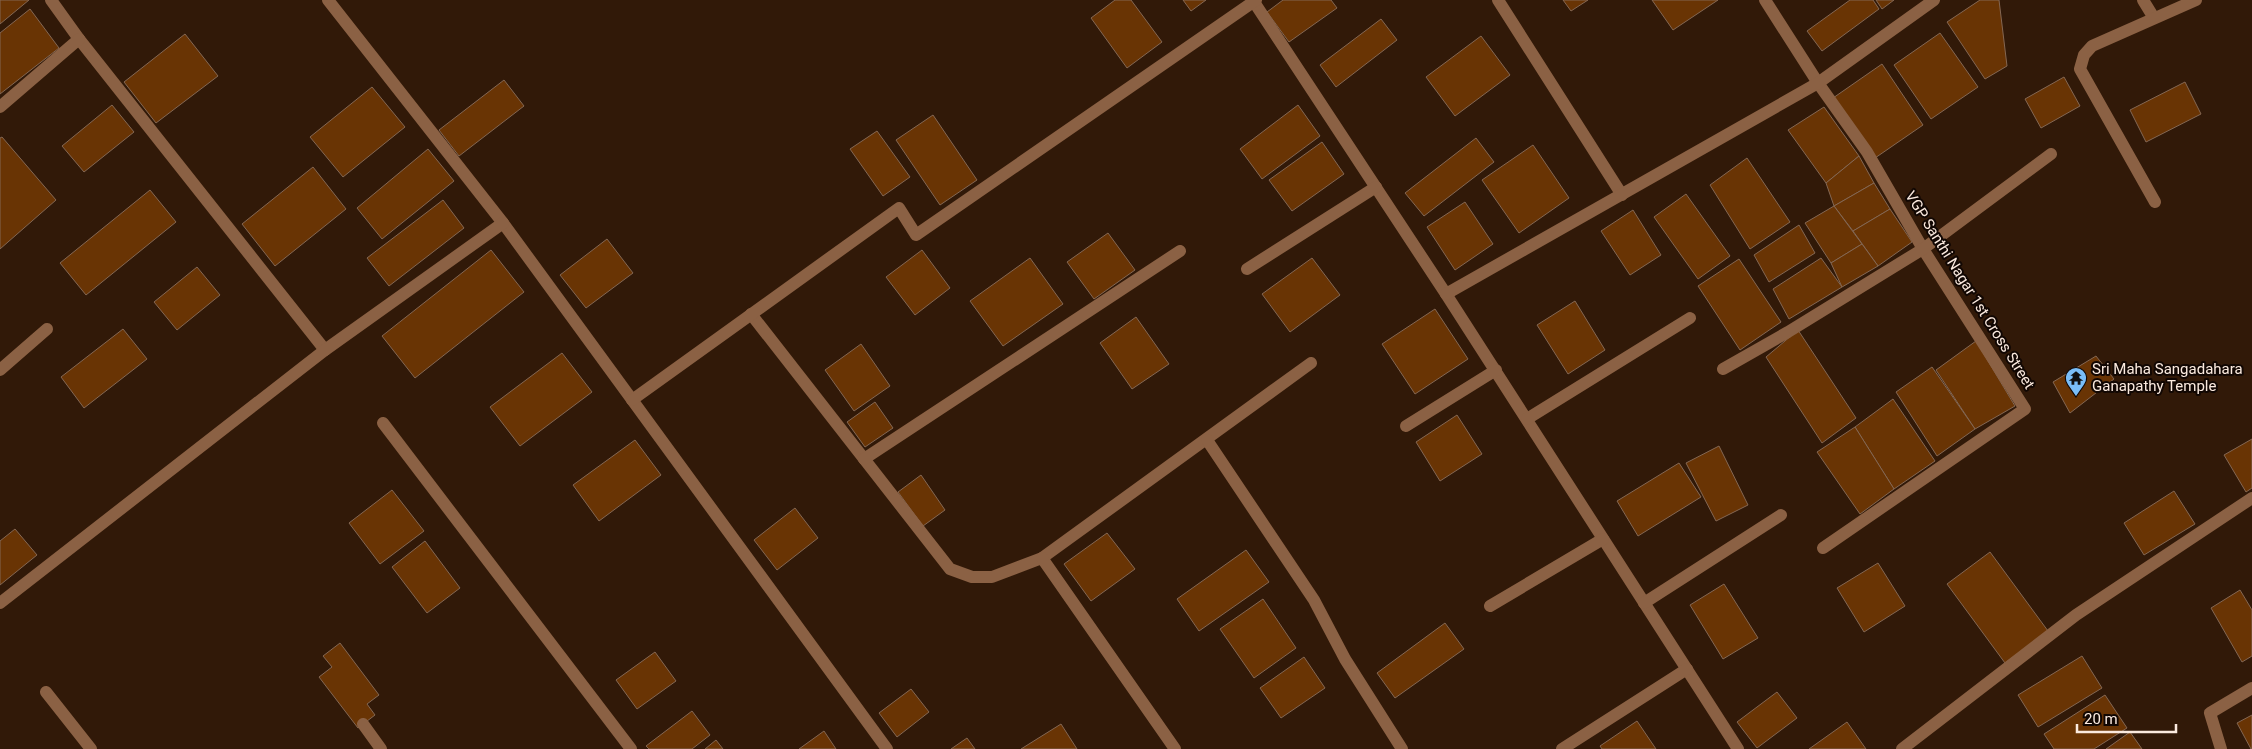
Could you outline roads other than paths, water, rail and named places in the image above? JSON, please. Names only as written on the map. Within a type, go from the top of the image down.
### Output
[{"type":"street","points":[[50,0],[325,350]]},
{"type":"street","points":[[328,0],[503,224],[887,749]]},
{"type":"street","points":[[1498,0],[1622,195]]},
{"type":"street","name":"VGP Santhi Nagar 1st Cross Street","points":[[1765,0],[1818,83],[1867,152],[1923,248],[2025,409],[1823,548]]},
{"type":"street","points":[[1446,294],[1818,83],[1934,0]]},
{"type":"street","points":[[2143,0],[2154,18]]},
{"type":"street","points":[[2155,202],[2080,70],[2084,55],[2092,46],[2196,0]]},
{"type":"street","points":[[632,400],[899,208],[916,235],[1255,1],[1496,370],[1738,749]]},
{"type":"street","points":[[0,107],[79,39]]},
{"type":"street","points":[[1723,369],[1788,332],[1923,248],[2051,154]]},
{"type":"street","points":[[1247,269],[1376,187]]},
{"type":"street","points":[[0,603],[325,350],[503,224]]},
{"type":"street","points":[[864,459],[1180,251]]},
{"type":"street","points":[[751,314],[950,569],[972,576],[992,576],[1042,558],[1311,363]]},
{"type":"street","points":[[1527,419],[1690,318]]},
{"type":"street","points":[[0,370],[47,329]]},
{"type":"street","points":[[1406,426],[1496,370]]},
{"type":"street","points":[[383,423],[631,749]]},
{"type":"street","points":[[1207,440],[1314,600],[1344,659],[1402,749]]},
{"type":"street","points":[[1902,749],[2076,615],[2252,498]]},
{"type":"street","points":[[1644,603],[1781,515]]},
{"type":"street","points":[[1490,606],[1604,539]]},
{"type":"street","points":[[1042,558],[1175,749]]},
{"type":"street","points":[[1562,749],[1686,669]]},
{"type":"street","points":[[2221,749],[2210,713],[2252,688]]},
{"type":"street","points":[[46,692],[91,749]]},
{"type":"street","points":[[363,724],[381,749]]},
{"type":"place","name":"Sri Maha Sangadahara Ganapathy Temple","points":[[2076,397]]}]
